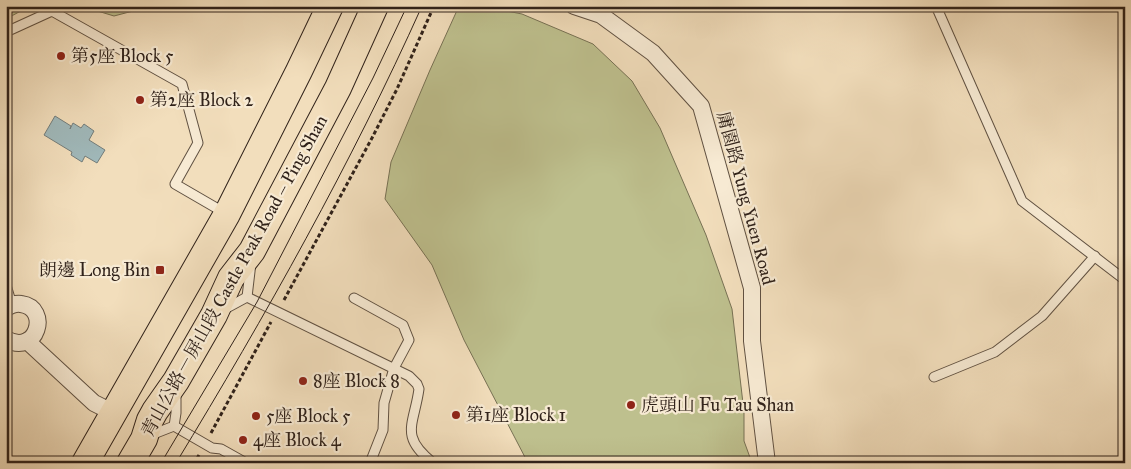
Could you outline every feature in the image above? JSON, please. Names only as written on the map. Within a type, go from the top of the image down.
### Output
[{"type":"main road","name":"青山公路－屏山段 Castle Peak Road – Ping Shan","points":[[85,463],[227,214],[330,6]]},
{"type":"main road","name":"青山公路－屏山段 Castle Peak Road – Ping Shan","points":[[130,463],[144,439],[150,420],[176,381],[214,315],[231,278],[252,250],[338,88],[375,6]]},
{"type":"street","name":"庸園路 Yung Yuen Road","points":[[574,6],[601,15],[653,53],[701,106],[752,288],[752,341],[767,463]]},
{"type":"street","points":[[6,339],[19,343],[27,342],[37,330],[36,315],[32,309],[18,304],[9,307]]},
{"type":"street","points":[[27,342],[94,403],[114,413]]},
{"type":"lane","points":[[936,6],[1022,201],[1125,280]]},
{"type":"lane","points":[[6,32],[52,11],[182,84],[198,143],[174,184],[227,214]]},
{"type":"lane","points":[[247,297],[252,250]]},
{"type":"lane","points":[[934,377],[995,352],[1042,316],[1095,256]]},
{"type":"lane","points":[[6,285],[9,307]]},
{"type":"lane","points":[[214,315],[247,297]]},
{"type":"lane","points":[[247,297],[409,376],[418,384],[418,395],[411,422],[411,431],[417,448],[434,463]]},
{"type":"lane","points":[[354,298],[403,325],[409,340],[394,368],[384,403],[383,430],[370,463]]},
{"type":"lane","points":[[174,426],[176,381]]},
{"type":"lane","points":[[144,439],[174,426]]},
{"type":"lane","points":[[174,426],[212,448],[221,449],[246,463]]},
{"type":"path","points":[[282,303],[372,138],[397,89],[434,6]]},
{"type":"path","points":[[208,438],[272,322]]},
{"type":"green space","points":[[6,6],[30,6],[6,19]]},
{"type":"green space","points":[[81,6],[152,6],[114,16]]},
{"type":"green space","points":[[459,6],[481,6],[522,14],[593,44],[632,81],[660,128],[706,235],[732,309],[744,412],[744,441],[752,463],[528,463],[464,340],[432,265],[385,199],[391,162]]},
{"type":"water","points":[[55,116],[71,126],[70,129],[73,123],[81,128],[84,124],[94,131],[89,140],[105,150],[97,163],[85,156],[82,162],[71,155],[72,152],[44,135]]},
{"type":"tram line","points":[[161,463],[257,302],[373,78],[407,6]]},
{"type":"tram line","points":[[176,463],[275,295],[337,181],[422,6]]},
{"type":"place","name":"第5座 Block 5","points":[[61,56]]},
{"type":"place","name":"第2座 Block 2","points":[[140,100]]},
{"type":"place","name":"朗邊 Long Bin","points":[[160,270]]},
{"type":"place","name":"8座 Block 8","points":[[303,381]]},
{"type":"place","name":"虎頭山 Fu Tau Shan","points":[[631,405]]},
{"type":"place","name":"第1座 Block 1","points":[[456,415]]},
{"type":"place","name":"5座 Block 5","points":[[256,416]]},
{"type":"place","name":"4座 Block 4","points":[[243,440]]}]
